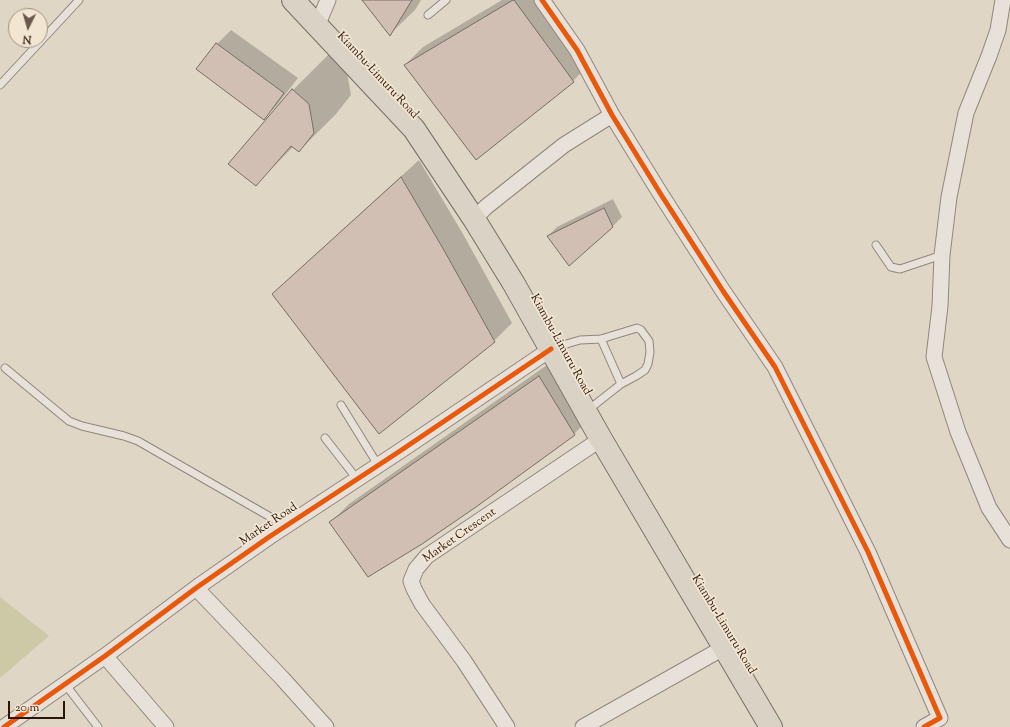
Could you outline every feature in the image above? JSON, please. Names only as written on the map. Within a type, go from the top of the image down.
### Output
[{"type":"highway","name":"Kiambu-Limuru Road","points":[[293,0],[414,129],[474,219],[514,284],[601,438],[771,727]]},
{"type":"street","points":[[317,26],[328,0]]},
{"type":"street","points":[[542,0],[577,50],[612,115],[660,193],[723,291],[776,367],[868,552],[943,722],[924,727]]},
{"type":"street","points":[[1004,0],[1004,30],[989,56],[966,113],[949,197],[942,255],[940,306],[934,357],[958,432],[983,494],[989,508],[1010,540]]},
{"type":"street","points":[[474,219],[486,207],[564,145],[612,115]]},
{"type":"street","name":"Market Road","points":[[4,727],[105,656],[196,588],[357,478],[551,349]]},
{"type":"street","name":"Market Crescent","points":[[507,727],[464,660],[422,604],[411,581],[416,569],[427,556],[601,438]]},
{"type":"street","points":[[196,588],[282,678],[326,727]]},
{"type":"street","points":[[583,727],[725,647]]},
{"type":"street","points":[[105,656],[166,727]]},
{"type":"lane","points":[[0,85],[79,0]]},
{"type":"lane","points":[[428,15],[446,0]]},
{"type":"lane","points":[[876,245],[891,267],[896,269],[942,255]]},
{"type":"lane","points":[[551,349],[580,340],[601,339],[637,328],[641,330],[649,341],[650,352],[648,364],[645,370],[621,384],[586,411]]},
{"type":"lane","points":[[601,339],[621,384]]},
{"type":"lane","points":[[5,368],[69,421],[138,441],[286,526]]},
{"type":"lane","points":[[341,405],[378,465]]},
{"type":"lane","points":[[324,438],[357,478]]},
{"type":"lane","points":[[65,684],[98,727]]},
{"type":"shaded area","points":[[0,597],[49,636],[0,678]]},
{"type":"building","points":[[362,0],[412,0],[390,36]]},
{"type":"building","points":[[513,0],[574,82],[476,160],[404,65]]},
{"type":"building","points":[[216,43],[284,93],[264,120],[196,69]]},
{"type":"building","points":[[292,89],[309,104],[314,133],[299,152],[291,146],[256,186],[228,164]]},
{"type":"building","points":[[401,177],[495,342],[379,434],[272,294]]},
{"type":"building","points":[[604,208],[613,227],[569,266],[547,236]]},
{"type":"building","points":[[539,376],[575,435],[476,507],[422,544],[368,577],[329,522]]},
{"type":"cycle path","points":[[542,0],[577,50],[612,115],[660,193],[723,291],[775,367],[868,552],[940,718],[924,727]]},
{"type":"cycle path","points":[[4,727],[269,537],[551,349]]}]
